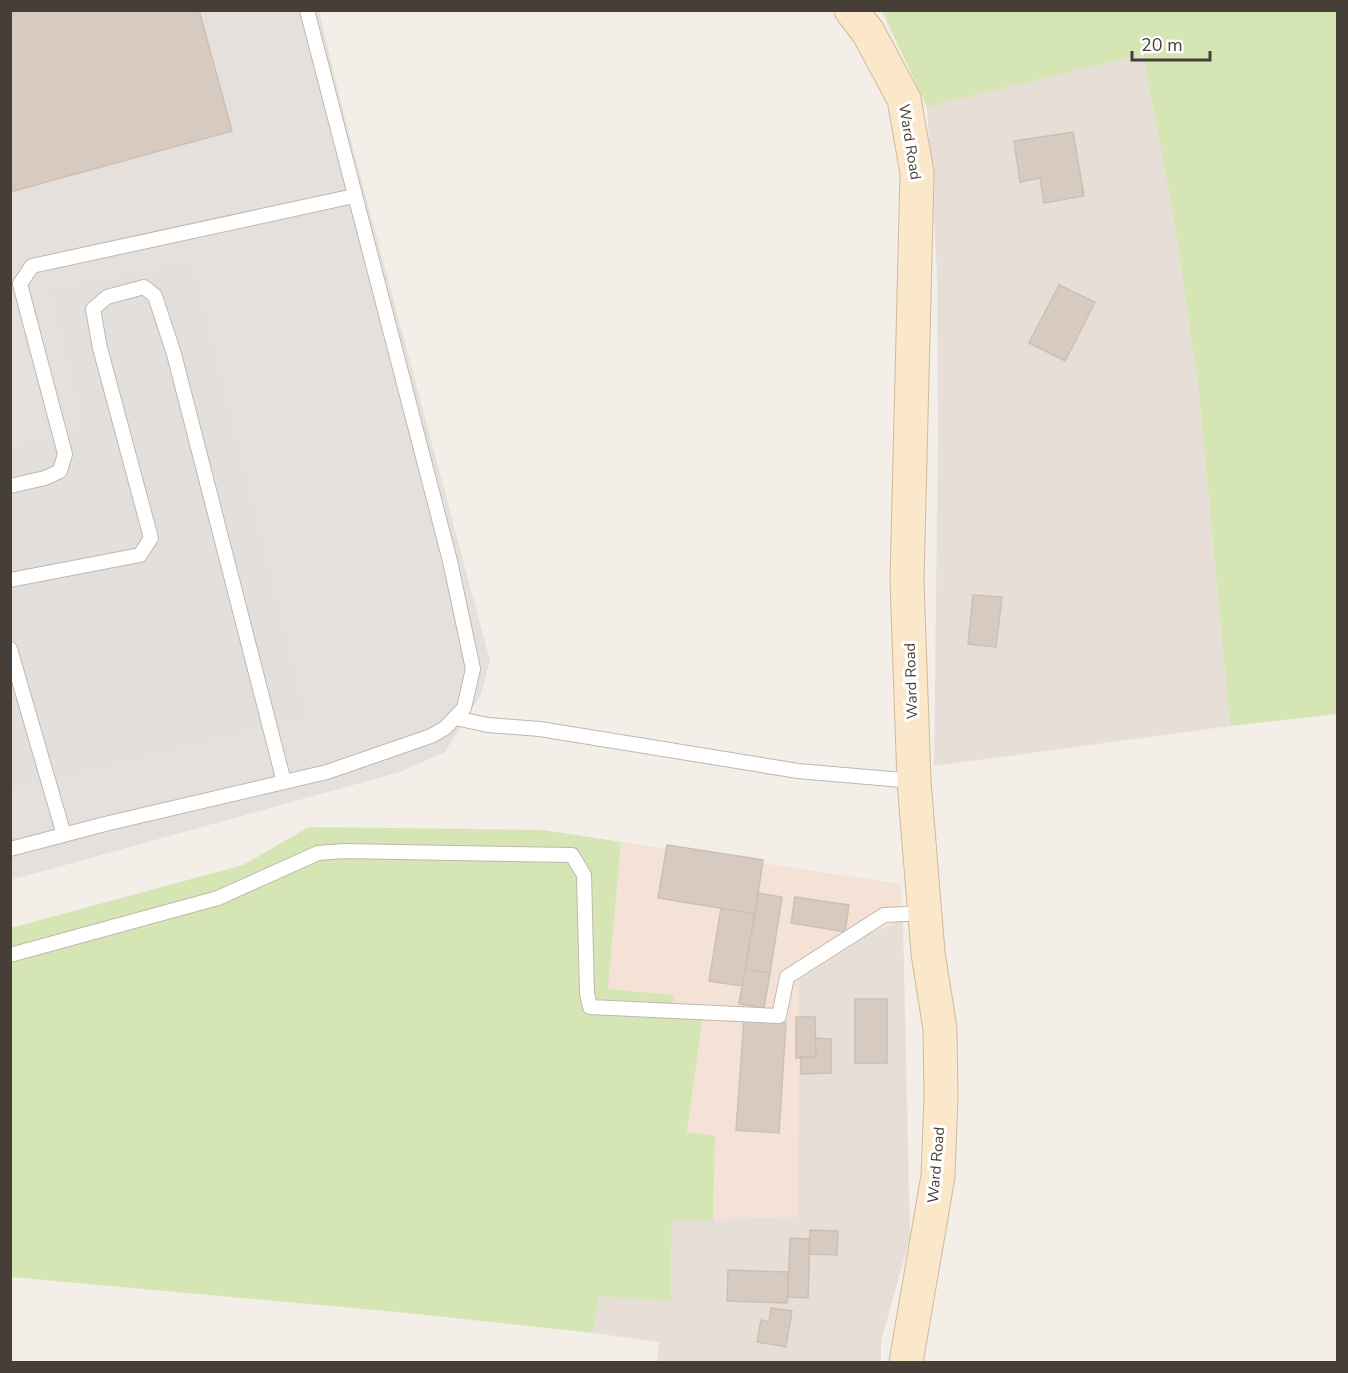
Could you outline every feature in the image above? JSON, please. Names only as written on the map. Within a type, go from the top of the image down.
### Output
[{"type":"main road","name":"Ward Road","points":[[851,10],[868,32],[904,99],[917,173],[907,580],[914,781],[928,953],[940,1029],[941,1096],[938,1176],[906,1362]]},
{"type":"lane","points":[[10,849],[327,772],[431,736],[445,728],[464,708],[473,669],[450,561],[307,10]]},
{"type":"lane","points":[[10,486],[45,478],[60,471],[65,454],[20,284],[32,266],[354,196]]},
{"type":"lane","points":[[10,580],[140,555],[151,538],[100,348],[93,309],[107,297],[144,288],[155,296],[174,354],[284,782]]},
{"type":"lane","points":[[10,650],[64,835]]},
{"type":"lane","points":[[455,718],[488,725],[540,729],[798,771],[914,781]]},
{"type":"lane","points":[[10,956],[218,898],[318,853],[344,851],[572,855],[584,875],[587,993],[590,1007],[779,1016],[787,978],[884,915],[925,913]]},
{"type":"shaded area","points":[[11,11],[319,11],[344,114],[490,661],[481,694],[445,752],[400,772],[11,880]]},
{"type":"shaded area","points":[[1143,54],[1174,220],[1198,385],[1230,726],[934,766],[938,430],[937,274],[927,107]]},
{"type":"shaded area","points":[[193,257],[309,718],[11,791],[11,445],[82,426],[48,289]]},
{"type":"shaded area","points":[[621,842],[900,884],[903,921],[871,932],[799,980],[798,1216],[713,1220],[715,1136],[687,1133],[703,1016],[672,1013],[674,996],[608,989]]},
{"type":"shaded area","points":[[903,921],[910,1238],[881,1341],[881,1362],[657,1362],[659,1342],[593,1333],[599,1296],[671,1300],[672,1222],[798,1216],[799,980],[871,932]]},
{"type":"green space","points":[[882,11],[1337,11],[1337,714],[1230,726],[1198,385],[1174,220],[1143,54],[927,107]]},
{"type":"green space","points":[[309,827],[544,830],[621,842],[608,989],[674,995],[672,1013],[703,1015],[687,1132],[715,1136],[713,1220],[672,1222],[671,1301],[599,1296],[593,1333],[408,1313],[11,1277],[11,928],[243,865]]},
{"type":"building","points":[[10,10],[199,10],[232,131],[10,192]]},
{"type":"building","points":[[1073,132],[1084,196],[1044,203],[1040,178],[1020,182],[1014,141]]},
{"type":"building","points":[[1059,285],[1095,302],[1065,361],[1029,343]]},
{"type":"building","points":[[973,595],[1002,597],[996,647],[968,644]]},
{"type":"building","points":[[667,845],[763,860],[755,914],[658,898]]},
{"type":"building","points":[[758,893],[782,897],[770,973],[745,969]]},
{"type":"building","points":[[795,897],[849,905],[845,932],[791,923]]},
{"type":"building","points":[[721,908],[755,914],[742,986],[709,981]]},
{"type":"building","points":[[745,969],[770,973],[764,1008],[739,1004]]},
{"type":"building","points":[[855,999],[887,999],[887,1063],[855,1063]]},
{"type":"building","points":[[796,1017],[815,1017],[816,1057],[796,1058]]},
{"type":"building","points":[[744,1020],[786,1023],[779,1133],[736,1130]]},
{"type":"building","points":[[815,1038],[831,1039],[831,1073],[801,1074],[801,1057],[816,1057]]},
{"type":"building","points":[[810,1230],[838,1231],[837,1255],[809,1254]]},
{"type":"building","points":[[790,1238],[810,1239],[808,1298],[788,1297]]},
{"type":"building","points":[[728,1270],[788,1272],[787,1303],[727,1301]]},
{"type":"building","points":[[771,1308],[792,1311],[786,1347],[757,1342],[761,1320],[769,1322]]}]
